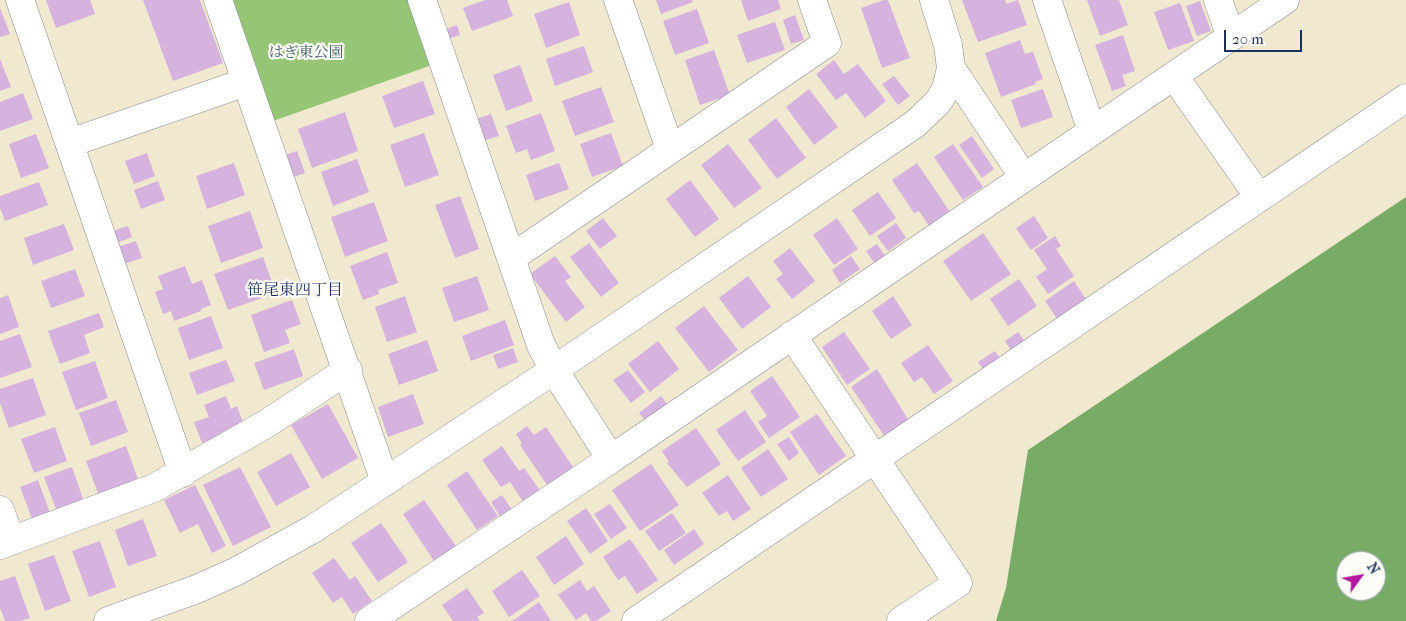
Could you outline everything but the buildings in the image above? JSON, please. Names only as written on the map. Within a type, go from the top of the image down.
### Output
[{"type":"street","points":[[20,0],[183,473]]},
{"type":"street","points":[[218,0],[348,370],[385,482]]},
{"type":"street","points":[[422,0],[541,345],[554,370],[611,459]]},
{"type":"street","points":[[618,0],[670,148]]},
{"type":"street","points":[[511,258],[827,42],[812,0]]},
{"type":"street","points":[[108,621],[197,589],[244,568],[282,548],[554,370],[915,124],[938,102],[946,90],[951,68],[948,45],[934,0]]},
{"type":"street","points":[[1047,0],[1092,131]]},
{"type":"street","points":[[1218,0],[1230,37]]},
{"type":"street","points":[[370,621],[611,459],[1023,176],[1285,0]]},
{"type":"street","points":[[951,68],[1023,176]]},
{"type":"street","points":[[1174,76],[1260,197]]},
{"type":"street","points":[[70,143],[246,82]]},
{"type":"street","points":[[636,621],[1406,98]]},
{"type":"street","points":[[792,335],[958,583],[902,621]]},
{"type":"street","points":[[0,510],[6,543],[134,496],[183,473],[266,424],[348,370]]},
{"type":"green space","name":"はぎ東公園","points":[[232,0],[411,0],[432,65],[273,121]]},
{"type":"green space","points":[[1406,197],[1406,621],[996,621],[1006,588],[1028,450]]},
{"type":"district","name":"笹尾東四丁目","points":[[295,291]]}]
